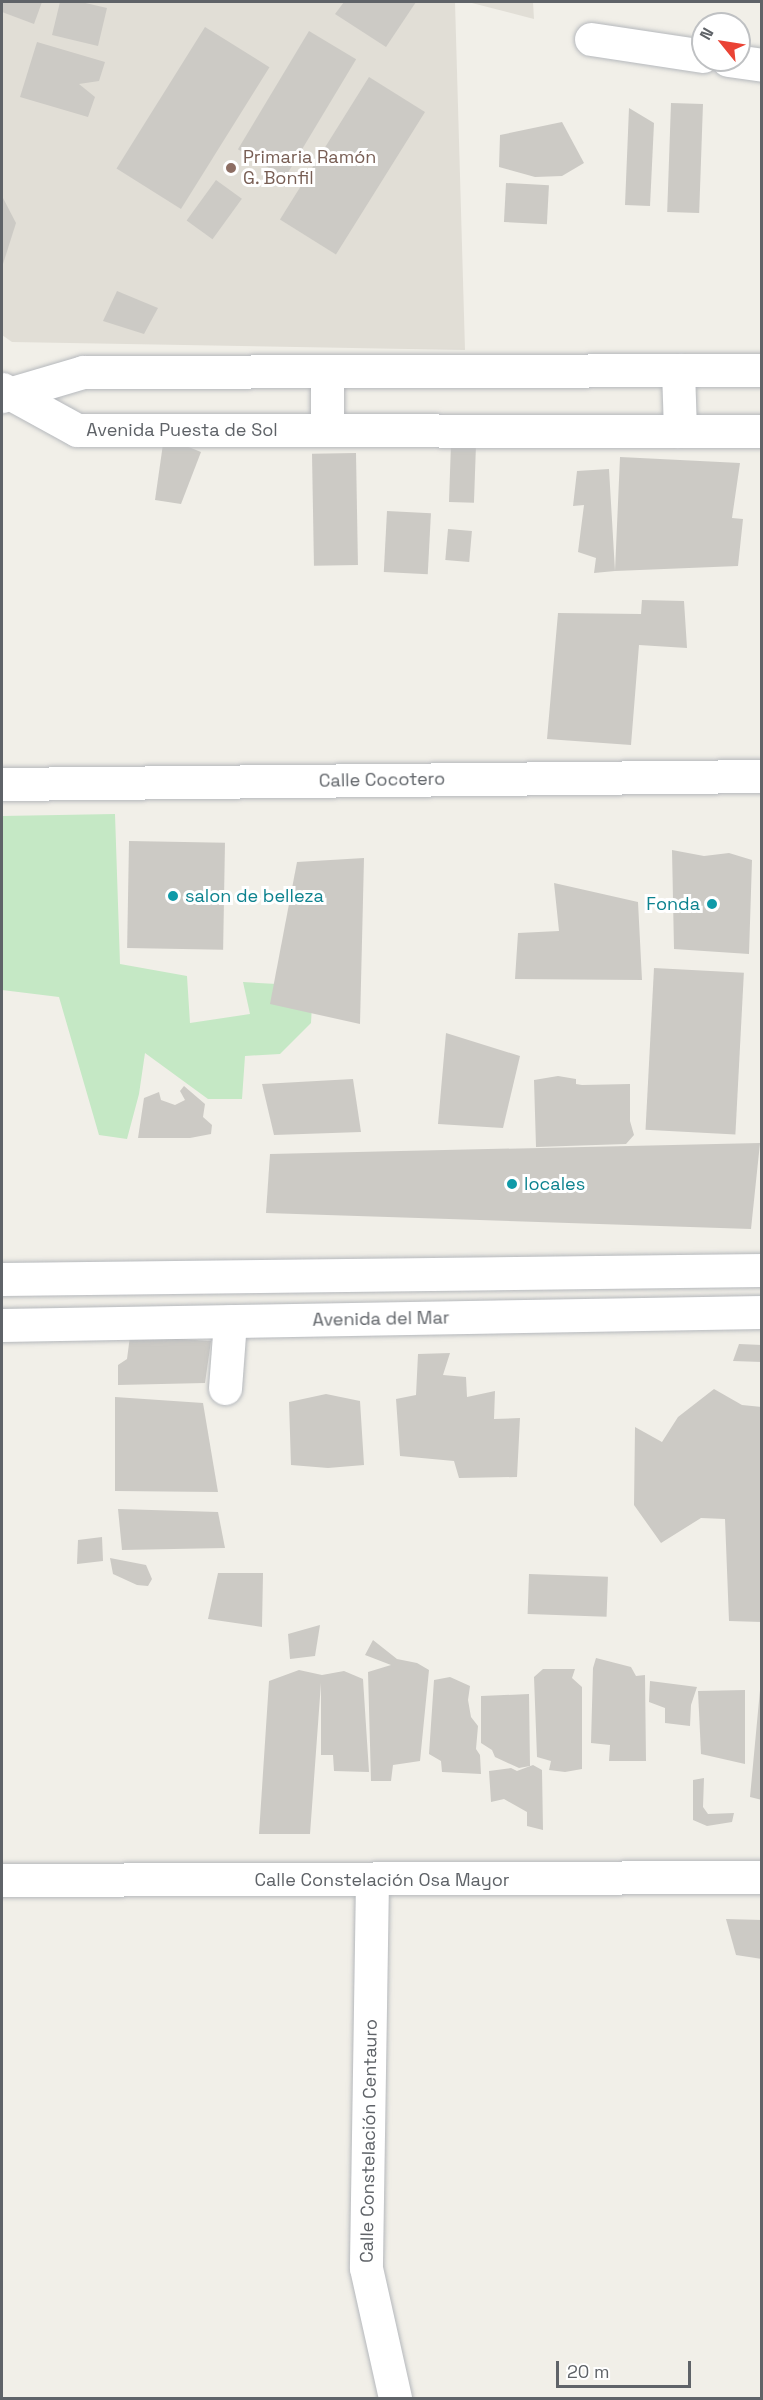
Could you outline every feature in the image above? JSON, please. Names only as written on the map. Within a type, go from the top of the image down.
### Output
[{"type":"street","points":[[591,39],[691,54]]},
{"type":"street","points":[[678,370],[680,431]]},
{"type":"street","name":"Avenida Puesta de Sol","points":[[4,393],[83,372],[762,370]]},
{"type":"street","points":[[327,371],[327,430]]},
{"type":"street","name":"Avenida Puesta de Sol","points":[[4,393],[77,430],[762,431]]},
{"type":"street","name":"Calle Cocotero","points":[[2,784],[762,776]]},
{"type":"street","points":[[2,1279],[762,1270]]},
{"type":"street","name":"Avenida del Mar","points":[[2,1325],[762,1312]]},
{"type":"street","points":[[225,1388],[230,1321]]},
{"type":"street","name":"Calle Constelación Osa Mayor","points":[[2,1880],[762,1877]]},
{"type":"street","name":"Calle Constelación Centauro","points":[[372,1880],[366,2268],[395,2398]]},
{"type":"shaded area","name":"Primaria Ramón G. Bonfil","points":[[2,2],[455,2],[465,350],[12,342],[2,335]]},
{"type":"shaded area","points":[[468,2],[533,2],[534,19]]},
{"type":"green space","points":[[115,814],[120,964],[187,976],[190,1023],[250,1014],[243,982],[313,986],[311,1023],[280,1054],[245,1056],[242,1099],[208,1099],[145,1053],[139,1094],[127,1139],[99,1135],[59,997],[2,990],[2,816]]},
{"type":"building","points":[[2,2],[42,2],[34,24],[2,12]]},
{"type":"building","points":[[60,2],[81,2],[107,8],[98,46],[52,35]]},
{"type":"building","points":[[344,2],[416,2],[386,47],[335,14]]},
{"type":"building","points":[[205,27],[269,67],[181,209],[117,169]]},
{"type":"building","points":[[309,31],[356,59],[285,178],[238,149]]},
{"type":"building","points":[[37,42],[105,62],[99,81],[79,84],[95,97],[88,117],[20,97]]},
{"type":"building","points":[[369,77],[425,112],[336,254],[280,219]]},
{"type":"building","points":[[671,103],[703,104],[699,213],[667,212]]},
{"type":"building","points":[[629,108],[654,123],[650,206],[625,205]]},
{"type":"building","points":[[562,122],[584,163],[562,176],[535,177],[499,167],[500,135]]},
{"type":"building","points":[[216,180],[242,199],[212,239],[187,220]]},
{"type":"building","points":[[506,183],[549,185],[547,224],[504,222]]},
{"type":"building","points":[[3,198],[16,223],[3,264],[2,263]]},
{"type":"building","points":[[117,291],[158,308],[144,334],[103,321]]},
{"type":"building","points":[[164,437],[201,452],[181,504],[155,500]]},
{"type":"building","points":[[451,444],[476,445],[474,503],[449,502]]},
{"type":"building","points":[[356,453],[358,565],[314,566],[312,454]]},
{"type":"building","points":[[620,457],[740,463],[732,518],[743,519],[738,566],[615,571]]},
{"type":"building","points":[[609,469],[615,571],[594,573],[596,558],[578,552],[584,505],[573,506],[577,471]]},
{"type":"building","points":[[387,511],[431,513],[428,574],[384,572]]},
{"type":"building","points":[[448,529],[472,531],[469,562],[445,560]]},
{"type":"building","points":[[642,600],[684,601],[687,648],[639,645],[631,745],[547,739],[558,613],[641,614]]},
{"type":"building","name":"salon de belleza","points":[[129,841],[225,843],[223,950],[127,948]]},
{"type":"building","name":"Fonda","points":[[672,850],[704,856],[729,853],[752,860],[749,954],[674,949]]},
{"type":"building","points":[[364,858],[360,1024],[270,1004],[297,862]]},
{"type":"building","points":[[554,883],[638,902],[642,980],[515,979],[518,933],[559,931]]},
{"type":"building","points":[[654,968],[744,973],[735,1134],[646,1130]]},
{"type":"building","points":[[446,1033],[520,1056],[503,1128],[438,1124]]},
{"type":"building","points":[[558,1076],[576,1079],[576,1084],[582,1085],[630,1084],[630,1121],[634,1135],[626,1144],[536,1147],[534,1080]]},
{"type":"building","points":[[353,1079],[361,1132],[274,1135],[262,1084]]},
{"type":"building","points":[[184,1086],[205,1104],[203,1117],[212,1125],[211,1134],[190,1138],[138,1138],[144,1098],[159,1092],[161,1100],[175,1105],[185,1100],[180,1091]]},
{"type":"building","name":"locales","points":[[760,1143],[751,1229],[266,1213],[270,1154]]},
{"type":"building","points":[[130,1336],[211,1341],[205,1383],[118,1385],[118,1365],[127,1359]]},
{"type":"building","points":[[739,1344],[762,1345],[762,1362],[733,1361]]},
{"type":"building","points":[[450,1353],[443,1375],[466,1377],[467,1397],[495,1391],[494,1419],[520,1418],[517,1477],[459,1478],[454,1461],[400,1456],[396,1399],[416,1395],[418,1354]]},
{"type":"building","points":[[714,1389],[742,1405],[762,1407],[762,1622],[729,1621],[725,1519],[701,1518],[661,1543],[634,1505],[635,1427],[662,1442],[678,1417]]},
{"type":"building","points":[[326,1394],[360,1401],[364,1465],[328,1468],[291,1465],[289,1402]]},
{"type":"building","points":[[115,1397],[203,1403],[218,1492],[115,1491]]},
{"type":"building","points":[[118,1509],[218,1512],[225,1548],[122,1550]]},
{"type":"building","points":[[102,1537],[103,1561],[77,1564],[78,1540]]},
{"type":"building","points":[[110,1558],[146,1565],[152,1579],[148,1586],[137,1585],[113,1574]]},
{"type":"building","points":[[218,1573],[263,1573],[262,1627],[208,1619]]},
{"type":"building","points":[[529,1574],[608,1577],[607,1617],[528,1614]]},
{"type":"building","points":[[320,1625],[315,1656],[290,1659],[288,1634]]},
{"type":"building","points":[[373,1640],[397,1659],[417,1663],[429,1670],[420,1761],[393,1765],[391,1781],[371,1781],[368,1672],[391,1665],[365,1655]]},
{"type":"building","points":[[596,1658],[631,1667],[636,1676],[645,1675],[646,1761],[609,1761],[610,1745],[591,1743],[593,1668]]},
{"type":"building","points":[[543,1669],[575,1669],[572,1678],[582,1687],[582,1769],[565,1772],[549,1770],[551,1761],[537,1757],[534,1677]]},
{"type":"building","points":[[299,1670],[322,1675],[344,1671],[363,1679],[369,1772],[334,1771],[333,1755],[321,1755],[321,1683],[310,1834],[259,1834],[269,1681]]},
{"type":"building","points":[[450,1677],[470,1686],[468,1700],[471,1717],[478,1726],[476,1749],[480,1755],[481,1774],[442,1772],[441,1761],[429,1754],[434,1680]]},
{"type":"building","points":[[650,1681],[697,1687],[691,1705],[690,1726],[665,1723],[665,1708],[649,1702]]},
{"type":"building","points":[[745,1690],[745,1764],[701,1754],[698,1691]]},
{"type":"building","points":[[760,1690],[762,1690],[762,1800],[750,1797]]},
{"type":"building","points":[[529,1694],[530,1766],[519,1768],[495,1757],[492,1750],[481,1743],[481,1696]]},
{"type":"building","points":[[533,1765],[542,1770],[543,1830],[527,1826],[527,1812],[504,1799],[491,1802],[489,1771],[511,1768],[517,1771]]},
{"type":"building","points":[[704,1778],[703,1807],[708,1814],[734,1813],[732,1822],[707,1826],[693,1820],[693,1780]]},
{"type":"building","points":[[726,1919],[762,1920],[762,1959],[736,1955]]},
{"type":"place","name":"Primaria Ramón G. Bonfil","points":[[231,168]]},
{"type":"place","name":"salon de belleza","points":[[173,896]]},
{"type":"place","name":"Fonda","points":[[712,904]]},
{"type":"place","name":"locales","points":[[512,1184]]}]
